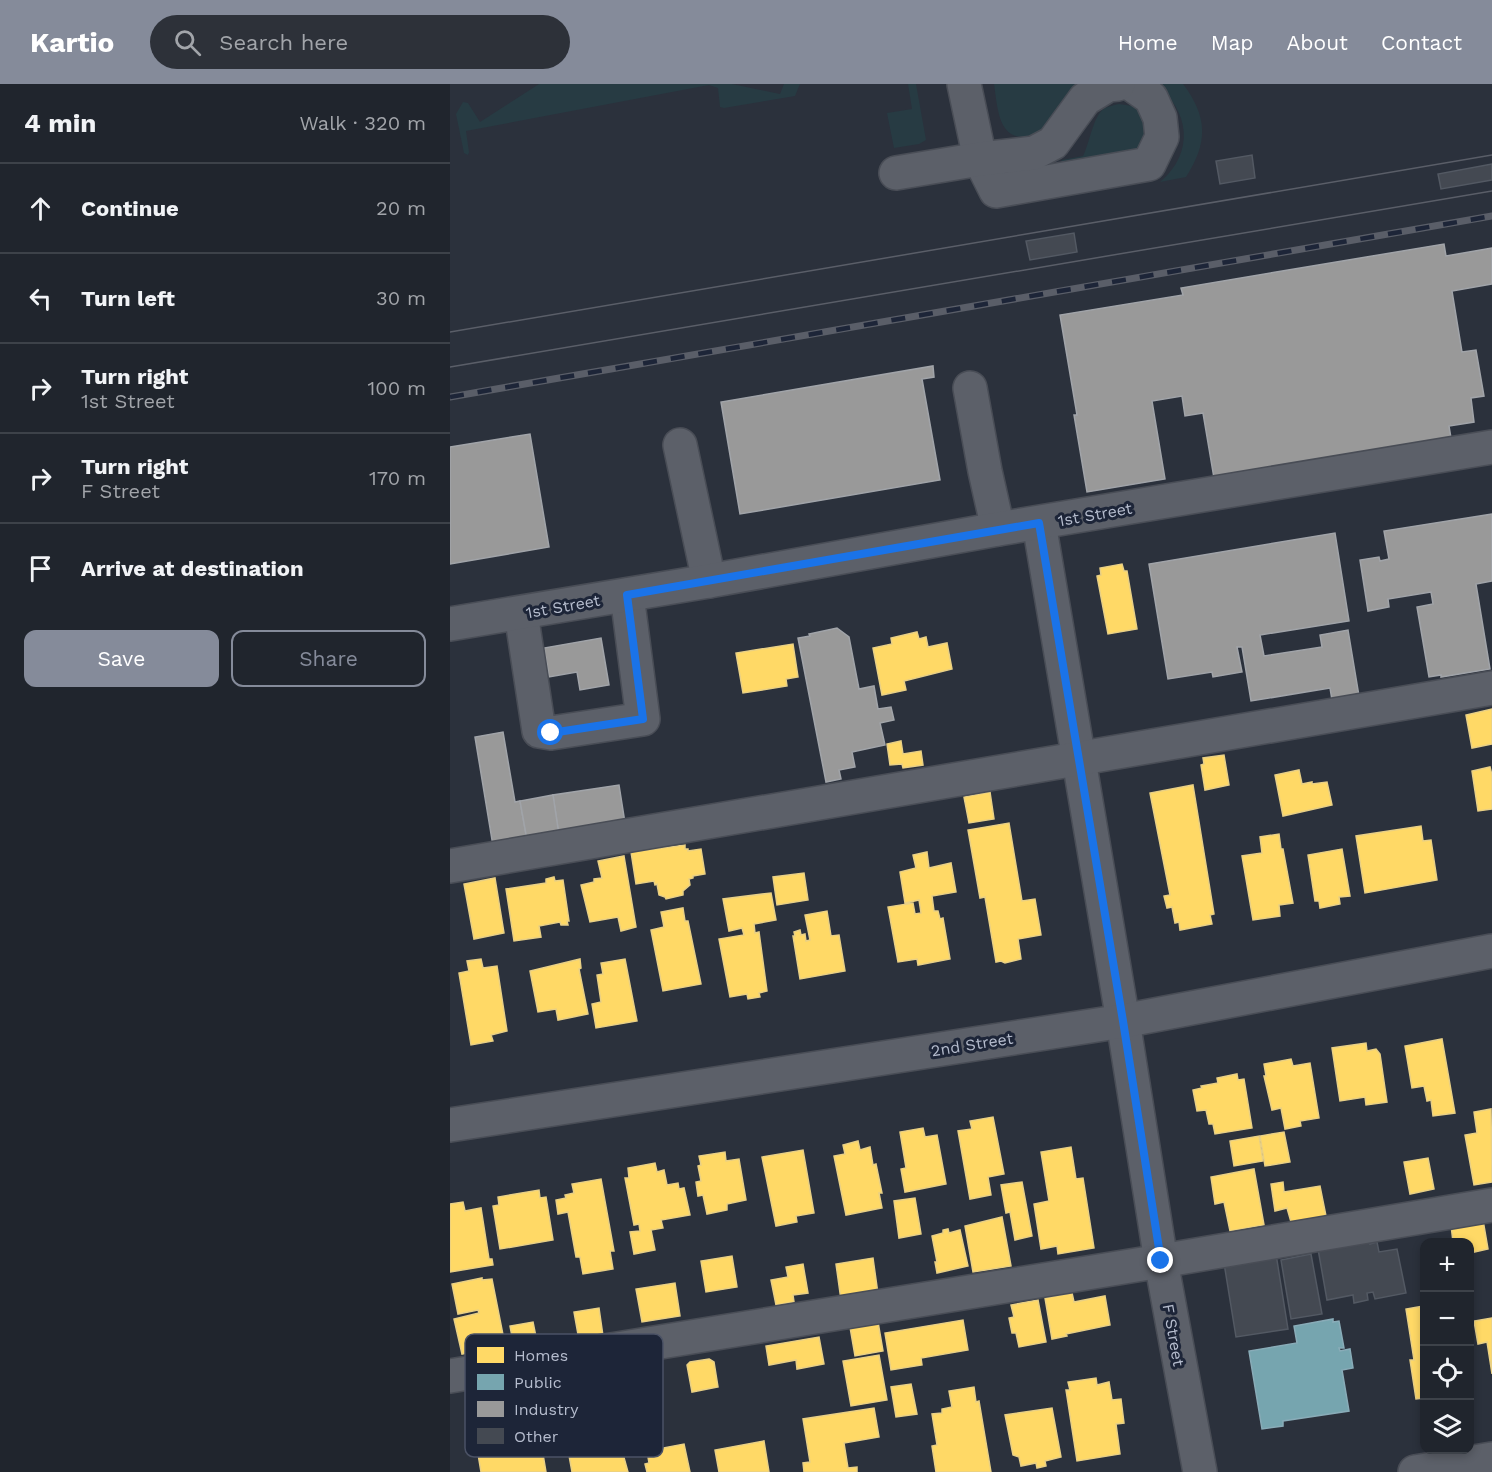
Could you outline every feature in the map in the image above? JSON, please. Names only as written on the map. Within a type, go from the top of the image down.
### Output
[{"type":"street","points":[[963,84],[980,159],[996,191],[1149,164],[1162,137],[1160,118],[1151,98],[1131,84]]},
{"type":"street","points":[[896,173],[980,159],[1034,153],[1053,143],[1085,99],[1108,85],[1118,84]]},
{"type":"street","points":[[970,388],[998,529]]},
{"type":"street","points":[[680,445],[709,581]]},
{"type":"street","name":"1st Street","points":[[450,624],[709,581],[998,529],[1492,447]]},
{"type":"street","name":"F Street","points":[[1039,523],[1161,1261],[1200,1472]]},
{"type":"street","points":[[521,613],[538,731],[551,733],[643,719],[627,595]]},
{"type":"street","points":[[450,866],[1492,688]]},
{"type":"street","name":"2nd Street","points":[[450,1125],[1123,1021],[1492,951]]},
{"type":"street","points":[[663,1342],[1492,1205]]},
{"type":"street","points":[[450,1376],[465,1374]]},
{"type":"street","points":[[1414,1472],[1492,1459]]},
{"type":"shaded area","points":[[539,84],[732,84],[780,94],[784,84],[800,84],[795,96],[724,108],[720,107],[718,88],[709,85],[466,131],[469,152],[468,155],[464,153],[456,114],[463,102],[468,103],[480,122]]},
{"type":"shaded area","points":[[908,84],[916,84],[926,140],[919,144],[894,148],[887,113],[912,109]]},
{"type":"shaded area","points":[[994,84],[1090,84],[1052,131],[1022,137],[1013,135],[1002,123]]},
{"type":"shaded area","points":[[1155,84],[1183,84],[1197,108],[1202,130],[1198,153],[1186,177],[1160,182],[1179,158],[1184,132],[1175,106],[1167,94]]},
{"type":"shaded area","points":[[1119,104],[1132,106],[1146,116],[1145,156],[1061,166],[1062,160],[1083,156],[1097,117],[1107,107]]},
{"type":"building: Homes","points":[[1122,564],[1124,571],[1127,571],[1137,629],[1108,634],[1097,576],[1101,575],[1100,568]]},
{"type":"building: Homes","points":[[917,632],[919,639],[926,637],[928,647],[947,643],[952,669],[904,681],[906,690],[882,695],[873,648],[892,644],[891,638]]},
{"type":"building: Homes","points":[[793,644],[798,677],[786,679],[787,686],[743,693],[736,653]]},
{"type":"building: Homes","points":[[1492,709],[1492,744],[1472,748],[1466,715]]},
{"type":"building: Homes","points":[[901,741],[903,754],[921,751],[923,765],[903,768],[902,764],[890,765],[887,744]]},
{"type":"building: Homes","points":[[1224,755],[1229,785],[1205,790],[1201,765],[1204,764],[1203,758]]},
{"type":"building: Homes","points":[[1490,767],[1492,809],[1478,811],[1472,771]]},
{"type":"building: Homes","points":[[1299,770],[1302,784],[1327,782],[1332,805],[1283,816],[1275,775]]},
{"type":"building: Homes","points":[[1193,785],[1214,914],[1210,915],[1212,924],[1180,930],[1179,922],[1175,923],[1172,907],[1167,908],[1164,896],[1170,895],[1150,793]]},
{"type":"building: Homes","points":[[990,792],[994,819],[969,823],[964,797]]},
{"type":"building: Homes","points":[[1009,823],[1022,901],[1035,899],[1041,935],[1018,939],[1021,959],[1005,963],[996,962],[985,897],[980,898],[968,830]]},
{"type":"building: Homes","points":[[1421,826],[1423,841],[1431,840],[1437,880],[1365,893],[1356,836]]},
{"type":"building: Homes","points":[[1279,834],[1293,903],[1279,905],[1280,916],[1253,920],[1242,856],[1262,853],[1260,837]]},
{"type":"building: Homes","points":[[685,845],[688,851],[701,849],[705,874],[689,879],[690,885],[683,891],[683,895],[666,899],[659,895],[657,884],[655,885],[654,881],[636,884],[631,852]]},
{"type":"building: Homes","points":[[1342,849],[1350,896],[1339,897],[1340,904],[1320,908],[1319,901],[1315,901],[1308,855]]},
{"type":"building: Homes","points":[[927,852],[929,868],[951,863],[956,892],[932,896],[934,911],[938,911],[940,919],[943,918],[950,959],[918,965],[917,959],[898,962],[888,907],[913,903],[915,914],[921,913],[919,900],[905,903],[900,872],[916,868],[913,855]]},
{"type":"building: Homes","points":[[624,856],[636,927],[621,931],[618,917],[590,922],[581,885],[602,878],[598,861]]},
{"type":"building: Homes","points":[[804,873],[808,900],[777,905],[773,877]]},
{"type":"building: Homes","points":[[554,877],[555,881],[563,880],[568,925],[561,925],[560,922],[539,926],[541,937],[514,941],[506,889],[546,883],[546,879]]},
{"type":"building: Homes","points":[[495,878],[504,933],[474,939],[464,884]]},
{"type":"building: Homes","points":[[771,893],[776,920],[754,924],[755,933],[759,932],[767,991],[759,993],[760,997],[748,999],[747,994],[730,997],[719,939],[744,935],[742,928],[729,931],[723,899]]},
{"type":"building: Homes","points":[[683,908],[685,921],[688,921],[701,984],[663,991],[651,930],[664,927],[661,912]]},
{"type":"building: Homes","points":[[827,911],[831,936],[839,935],[845,971],[800,979],[794,932],[800,930],[801,935],[805,934],[806,941],[810,940],[805,915]]},
{"type":"building: Homes","points":[[481,959],[483,968],[497,966],[507,1031],[491,1035],[493,1041],[471,1045],[459,973],[469,971],[467,961]]},
{"type":"building: Homes","points":[[580,959],[581,968],[579,969],[588,1014],[558,1020],[556,1009],[538,1012],[530,971]]},
{"type":"building: Homes","points":[[625,959],[637,1021],[596,1028],[592,1004],[601,1002],[597,975],[603,974],[601,963]]},
{"type":"building: Homes","points":[[1442,1039],[1455,1113],[1433,1116],[1431,1100],[1427,1101],[1424,1086],[1412,1088],[1405,1046]]},
{"type":"building: Homes","points":[[1366,1043],[1367,1051],[1376,1049],[1380,1054],[1387,1102],[1366,1105],[1365,1097],[1340,1101],[1332,1048]]},
{"type":"building: Homes","points":[[1291,1059],[1293,1066],[1310,1063],[1319,1118],[1300,1121],[1301,1126],[1285,1129],[1281,1108],[1272,1110],[1264,1076],[1266,1076],[1264,1064]]},
{"type":"building: Homes","points":[[1237,1074],[1238,1080],[1244,1079],[1252,1128],[1215,1134],[1213,1124],[1209,1124],[1206,1110],[1197,1111],[1193,1090],[1218,1083],[1217,1078]]},
{"type":"building: Homes","points":[[1491,1109],[1492,1182],[1474,1185],[1465,1135],[1477,1133],[1474,1112]]},
{"type":"building: Homes","points":[[993,1117],[1004,1174],[988,1177],[991,1195],[970,1199],[958,1131],[972,1129],[970,1121]]},
{"type":"building: Homes","points":[[923,1128],[925,1137],[937,1135],[946,1184],[905,1192],[901,1169],[906,1168],[900,1132]]},
{"type":"building: Homes","points":[[1284,1132],[1290,1162],[1265,1166],[1260,1136]]},
{"type":"building: Homes","points":[[1259,1136],[1263,1161],[1234,1166],[1230,1141]]},
{"type":"building: Homes","points":[[858,1141],[860,1150],[870,1147],[882,1193],[879,1193],[882,1208],[846,1215],[834,1156],[845,1154],[843,1145]]},
{"type":"building: Homes","points":[[1071,1147],[1076,1179],[1083,1178],[1094,1248],[1058,1254],[1057,1246],[1041,1249],[1034,1204],[1049,1201],[1041,1152]]},
{"type":"building: Homes","points":[[803,1150],[814,1213],[796,1216],[797,1222],[776,1226],[762,1157]]},
{"type":"building: Homes","points":[[725,1152],[726,1161],[739,1159],[746,1200],[727,1204],[727,1210],[707,1214],[703,1195],[698,1196],[696,1182],[701,1181],[699,1156]]},
{"type":"building: Homes","points":[[1428,1158],[1434,1189],[1410,1194],[1404,1162]]},
{"type":"building: Homes","points":[[655,1163],[657,1172],[664,1170],[667,1185],[678,1183],[679,1189],[684,1188],[690,1215],[661,1220],[663,1228],[651,1230],[655,1250],[634,1254],[630,1232],[640,1231],[639,1224],[634,1225],[625,1178],[629,1178],[628,1168]]},
{"type":"building: Homes","points":[[1254,1169],[1264,1225],[1230,1231],[1224,1202],[1215,1204],[1211,1177]]},
{"type":"building: Homes","points":[[601,1179],[614,1251],[610,1251],[613,1269],[583,1274],[580,1257],[576,1257],[568,1212],[558,1214],[556,1200],[574,1193],[572,1184]]},
{"type":"building: Homes","points":[[1022,1182],[1032,1236],[1015,1240],[1010,1212],[1006,1213],[1001,1185]]},
{"type":"building: Homes","points":[[1283,1182],[1284,1192],[1320,1186],[1326,1216],[1291,1222],[1287,1208],[1275,1211],[1271,1184]]},
{"type":"building: Homes","points":[[539,1190],[540,1198],[546,1197],[553,1240],[500,1249],[493,1206],[499,1205],[498,1197]]},
{"type":"building: Homes","points":[[915,1198],[921,1234],[899,1238],[894,1201]]},
{"type":"building: Homes","points":[[463,1202],[465,1211],[481,1208],[489,1259],[492,1259],[493,1265],[450,1272],[450,1204]]},
{"type":"building: Homes","points":[[1002,1217],[1011,1266],[973,1272],[965,1226]]},
{"type":"building: Homes","points":[[1483,1220],[1488,1249],[1474,1252],[1474,1238],[1453,1238],[1451,1225]]},
{"type":"building: Homes","points":[[948,1229],[949,1233],[960,1230],[968,1266],[937,1273],[932,1236]]},
{"type":"building: Homes","points":[[732,1256],[737,1287],[706,1292],[701,1261]]},
{"type":"building: Homes","points":[[873,1258],[878,1294],[841,1300],[836,1264]]},
{"type":"building: Homes","points":[[803,1264],[808,1293],[793,1295],[794,1302],[776,1305],[771,1280],[788,1277],[786,1267]]},
{"type":"building: Homes","points":[[482,1278],[482,1280],[492,1279],[503,1334],[465,1334],[465,1353],[462,1354],[454,1319],[479,1313],[478,1310],[458,1314],[452,1284]]},
{"type":"building: Homes","points":[[675,1283],[680,1316],[642,1322],[636,1289]]},
{"type":"building: Homes","points":[[1072,1293],[1074,1302],[1105,1296],[1110,1325],[1052,1339],[1045,1298]]},
{"type":"building: Homes","points":[[1038,1300],[1046,1342],[1019,1347],[1016,1333],[1012,1333],[1009,1318],[1014,1317],[1011,1305]]},
{"type":"building: Homes","points":[[1420,1307],[1420,1398],[1416,1399],[1410,1360],[1414,1360],[1406,1309]]},
{"type":"building: Homes","points":[[599,1308],[603,1334],[578,1334],[574,1312]]},
{"type":"building: Homes","points":[[1492,1318],[1492,1374],[1487,1342],[1478,1344],[1474,1321]]},
{"type":"building: Homes","points":[[963,1320],[968,1350],[921,1358],[922,1365],[891,1370],[885,1333]]},
{"type":"building: Homes","points":[[533,1322],[535,1334],[512,1334],[510,1326]]},
{"type":"building: Homes","points":[[878,1322],[883,1351],[855,1356],[850,1327]]},
{"type":"building: Homes","points":[[819,1337],[824,1364],[797,1369],[796,1360],[769,1365],[766,1346]]},
{"type":"building: Homes","points":[[879,1355],[887,1400],[851,1406],[843,1361]]},
{"type":"building: Homes","points":[[709,1359],[714,1362],[718,1387],[692,1392],[687,1365],[690,1362]]},
{"type":"building: Homes","points":[[1096,1378],[1097,1385],[1109,1382],[1112,1400],[1121,1399],[1124,1423],[1116,1424],[1120,1454],[1077,1461],[1066,1390],[1070,1390],[1068,1382]]},
{"type":"building: Homes","points":[[911,1384],[917,1414],[896,1417],[891,1387]]},
{"type":"building: Homes","points":[[974,1387],[976,1402],[979,1401],[991,1472],[936,1472],[932,1446],[937,1445],[932,1414],[942,1413],[942,1409],[952,1407],[949,1391]]},
{"type":"building: Homes","points":[[874,1408],[879,1437],[844,1443],[848,1468],[857,1467],[857,1472],[804,1472],[803,1463],[810,1462],[803,1419]]},
{"type":"building: Homes","points":[[1052,1408],[1061,1457],[1045,1461],[1046,1466],[1037,1468],[1036,1463],[1021,1466],[1019,1457],[1013,1455],[1005,1415]]},
{"type":"building: Homes","points":[[764,1441],[769,1472],[719,1472],[715,1450]]},
{"type":"building: Homes","points":[[684,1444],[690,1472],[647,1472],[645,1464],[649,1463],[648,1457],[663,1457],[663,1448]]},
{"type":"building: Homes","points":[[478,1457],[544,1457],[546,1472],[481,1472]]},
{"type":"building: Homes","points":[[569,1457],[624,1457],[628,1472],[572,1472]]},
{"type":"building: Public","points":[[1333,1319],[1333,1322],[1339,1321],[1344,1348],[1339,1348],[1340,1351],[1350,1349],[1353,1368],[1342,1370],[1349,1411],[1283,1421],[1283,1426],[1262,1429],[1249,1351],[1297,1343],[1294,1326]]},
{"type":"building: Industry","points":[[1444,244],[1446,256],[1492,248],[1492,284],[1452,291],[1462,352],[1476,350],[1484,396],[1471,398],[1474,422],[1449,426],[1452,444],[1215,484],[1203,413],[1185,416],[1182,396],[1152,401],[1165,479],[1087,492],[1060,315],[1183,295],[1181,288]]},
{"type":"building: Industry","points":[[933,366],[934,377],[922,379],[940,480],[740,514],[721,402]]},
{"type":"building: Industry","points":[[530,434],[549,547],[450,564],[450,447]]},
{"type":"building: Industry","points":[[1492,514],[1492,581],[1476,584],[1490,669],[1429,677],[1417,607],[1433,604],[1431,592],[1388,599],[1389,607],[1368,611],[1360,560],[1379,557],[1380,561],[1389,559],[1384,531]]},
{"type":"building: Industry","points":[[1335,533],[1349,621],[1260,635],[1264,656],[1322,647],[1320,635],[1348,630],[1359,696],[1332,700],[1330,688],[1251,701],[1242,647],[1237,647],[1242,672],[1213,677],[1212,672],[1168,679],[1149,564]]},
{"type":"building: Industry","points":[[837,628],[849,637],[859,689],[874,686],[878,709],[891,707],[894,720],[880,723],[885,745],[852,752],[855,767],[839,770],[841,779],[826,782],[798,638]]},
{"type":"building: Industry","points":[[601,638],[609,685],[580,690],[577,672],[549,677],[544,648]]},
{"type":"building: Industry","points":[[503,732],[515,802],[520,801],[527,840],[493,846],[475,737]]},
{"type":"building: Industry","points":[[619,785],[625,823],[559,835],[553,795]]},
{"type":"building: Industry","points":[[553,795],[559,835],[527,840],[520,801]]},
{"type":"building: Other","points":[[1252,155],[1255,178],[1220,184],[1216,161]]},
{"type":"building: Other","points":[[1492,164],[1492,180],[1441,189],[1438,174]]},
{"type":"building: Other","points":[[1074,233],[1077,252],[1030,260],[1026,241]]},
{"type":"building: Other","points":[[1369,1239],[1370,1244],[1377,1242],[1379,1252],[1397,1249],[1406,1293],[1375,1299],[1373,1292],[1367,1293],[1368,1300],[1354,1303],[1353,1295],[1327,1300],[1318,1249]]},
{"type":"building: Other","points":[[1276,1254],[1288,1329],[1236,1337],[1224,1263]]},
{"type":"building: Other","points":[[1311,1254],[1322,1314],[1291,1319],[1281,1260]]},
{"type":"tram line","points":[[450,332],[1492,155]]},
{"type":"tram line","points":[[450,367],[1492,191]]},
{"type":"railway","points":[[450,397],[1492,216]]},
{"type":"route","points":[[551,733],[643,719],[627,595],[1039,523],[1161,1261]]}]
